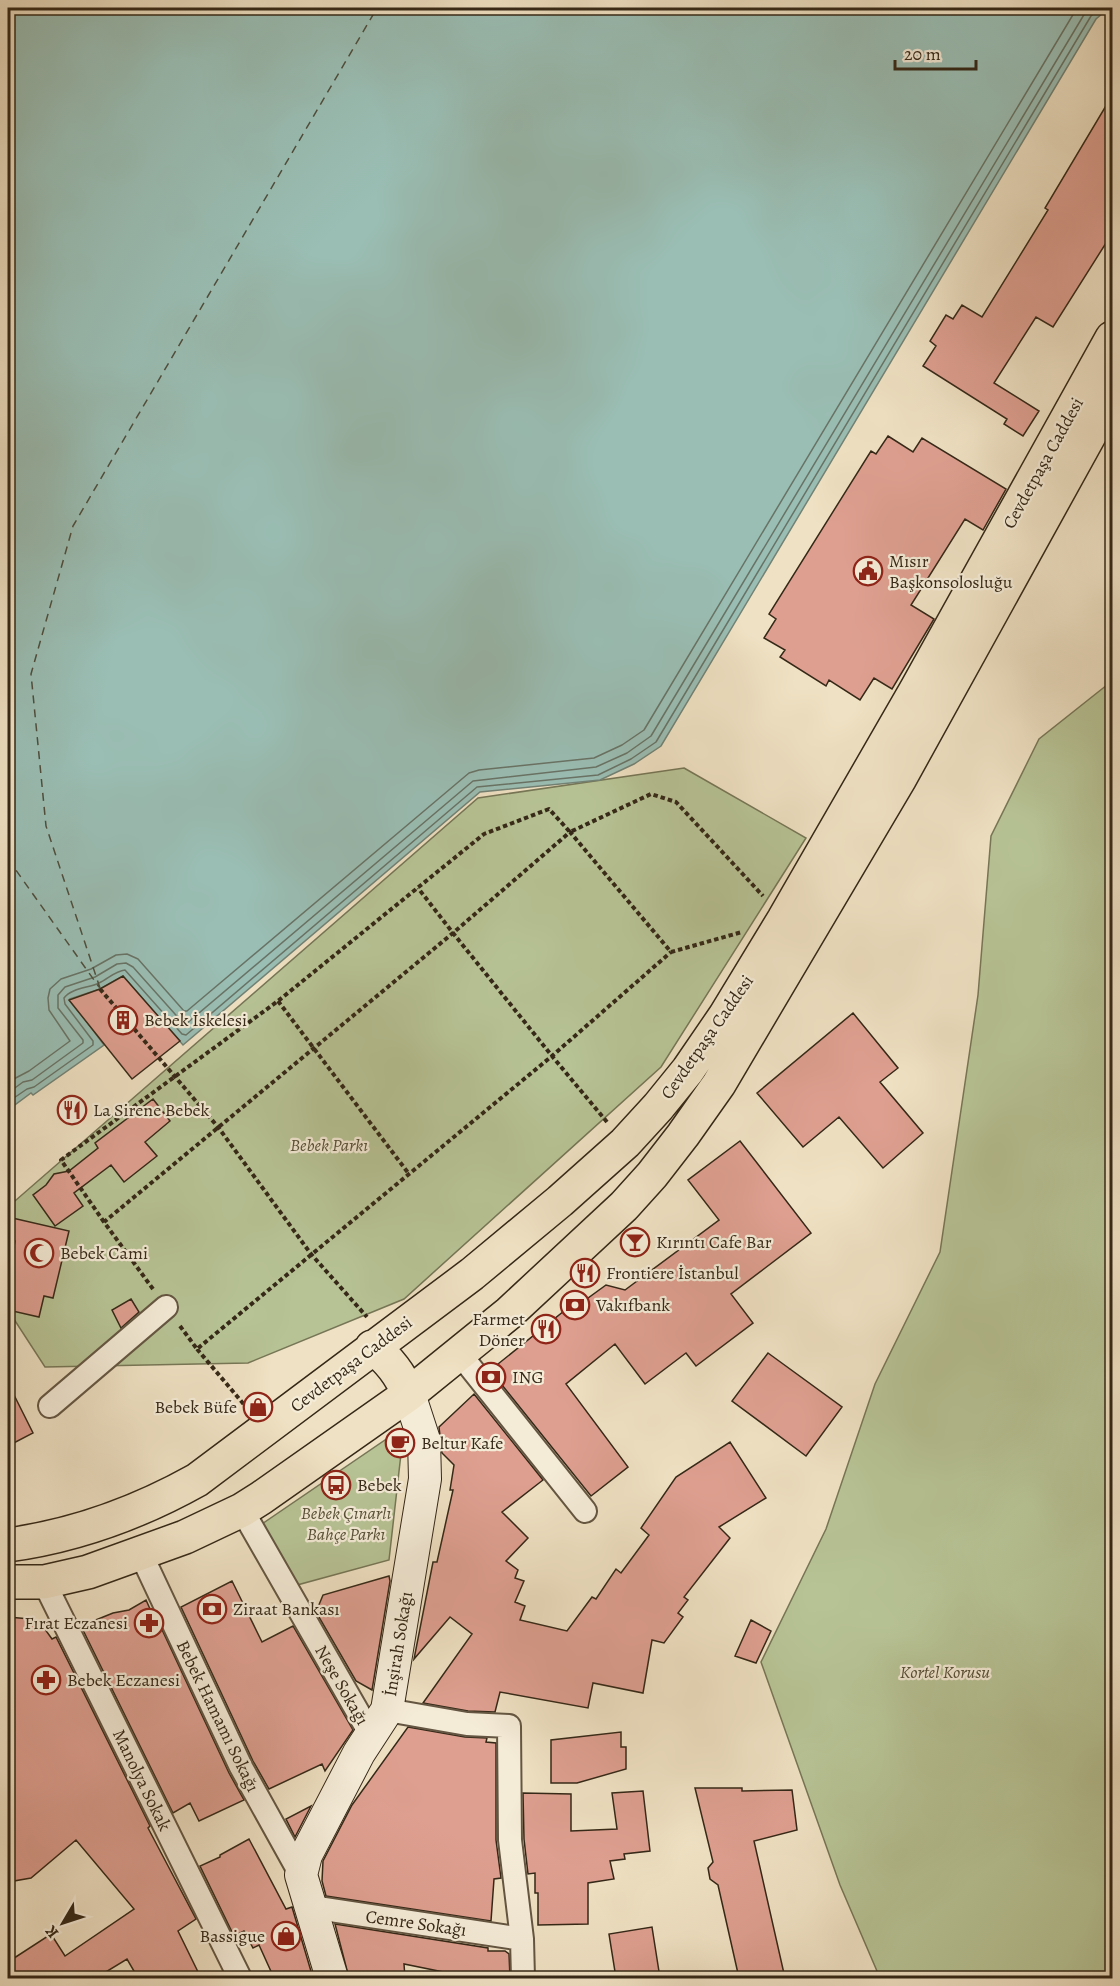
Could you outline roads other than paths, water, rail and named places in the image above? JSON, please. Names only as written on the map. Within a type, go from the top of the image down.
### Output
[{"type":"main road","name":"Cevdetpaşa Caddesi","points":[[8,1545],[64,1534],[128,1513],[162,1499],[197,1480],[472,1274],[625,1143],[658,1107],[688,1070],[725,1016],[784,919],[916,690],[1113,338]]},
{"type":"main road","name":"Cevdetpaşa Caddesi","points":[[8,1582],[44,1582],[88,1572],[184,1537],[251,1504],[409,1394],[509,1313],[624,1206],[671,1151],[719,1084],[900,778],[1113,394]]},
{"type":"main road","points":[[472,1274],[488,1280],[499,1290],[509,1313]]},
{"type":"main road","points":[[379,1342],[409,1394]]},
{"type":"main road","points":[[231,1455],[229,1473],[251,1504]]},
{"type":"main road","points":[[128,1513],[141,1554]]},
{"type":"street","points":[[50,1406],[166,1307]]},
{"type":"street","points":[[459,1353],[585,1511]]},
{"type":"street","name":"İnşirah Sokağı","points":[[301,1875],[306,1855],[359,1754],[379,1722],[425,1479],[424,1440],[409,1394]]},
{"type":"street","name":"Neşe Sokağı","points":[[251,1504],[379,1722]]},
{"type":"street","name":"Bebek Hamamı Sokağı","points":[[141,1554],[241,1767],[301,1875]]},
{"type":"street","name":"Manolya Sokak","points":[[44,1582],[240,1978]]},
{"type":"street","points":[[379,1722],[509,1726],[510,1840],[522,1939],[524,1978]]},
{"type":"street","points":[[301,1875],[332,1978]]},
{"type":"street","name":"Cemre Sokağı","points":[[310,1907],[522,1939]]},
{"type":"water","points":[[8,8],[1109,8],[1096,19],[661,746],[634,764],[600,780],[480,792],[183,1045],[123,976],[100,989],[70,999],[104,1045],[8,1110]]},
{"type":"place","name":"Mısır Başkonsolosluğu","points":[[868,571]]},
{"type":"place","name":"Bebek İskelesi","points":[[123,1020]]},
{"type":"place","name":"La Sirene Bebek","points":[[72,1110]]},
{"type":"place","name":"Kırıntı Cafe Bar","points":[[635,1242]]},
{"type":"place","name":"Bebek Cami","points":[[39,1253]]},
{"type":"place","name":"Frontiere İstanbul","points":[[585,1273]]},
{"type":"place","name":"Vakıfbank","points":[[575,1305]]},
{"type":"place","name":"Farmet Döner","points":[[546,1329]]},
{"type":"place","name":"ING","points":[[491,1377]]},
{"type":"place","name":"Bebek Büfe","points":[[258,1407]]},
{"type":"place","name":"Beltur Kafe","points":[[400,1443]]},
{"type":"place","name":"Bebek","points":[[336,1485]]},
{"type":"place","name":"Ziraat Bankası","points":[[212,1609]]},
{"type":"place","name":"Fırat Eczanesi","points":[[149,1623]]},
{"type":"place","name":"Bebek Eczanesi","points":[[46,1680]]},
{"type":"place","name":"Bassigue","points":[[286,1936]]},
{"type":"park label","name":"Bebek Parkı","points":[[329,1145]]},
{"type":"park label","name":"Bebek Çınarlı Bahçe Parkı","points":[[346,1523]]},
{"type":"park label","name":"Kortel Korusu","points":[[945,1672]]}]
